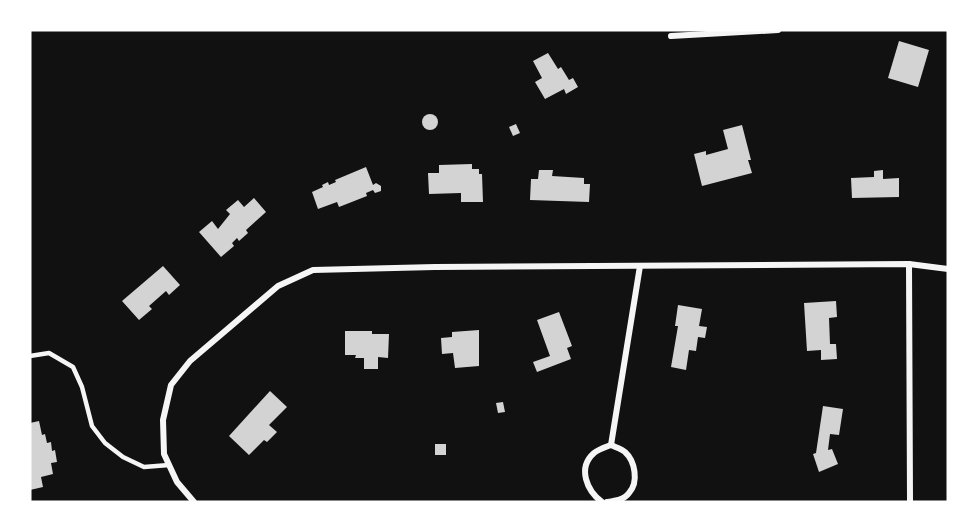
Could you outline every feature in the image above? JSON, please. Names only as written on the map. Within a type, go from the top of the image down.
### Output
[{"type":"street","points":[[671,36],[778,30]]},
{"type":"street","points":[[909,264],[910,502]]},
{"type":"street","points":[[194,502],[177,483],[164,454],[163,420],[171,385],[190,361],[278,286],[313,270],[446,266],[909,264],[948,269]]},
{"type":"street","points":[[611,445],[640,266]]},
{"type":"street","points":[[602,502],[593,496],[585,478],[589,459],[595,452],[611,445]]},
{"type":"street","points":[[607,502],[620,500],[630,493],[635,471],[625,452],[611,445]]},
{"type":"lane","points":[[30,356],[49,352],[73,367],[82,387],[92,426],[105,443],[123,457],[144,467],[169,465]]},
{"type":"building","points":[[899,41],[929,50],[918,87],[888,78]]},
{"type":"building","points":[[548,53],[558,69],[561,67],[569,80],[573,78],[578,87],[566,94],[564,89],[545,99],[535,82],[542,78],[533,61]]},
{"type":"building","points":[[430,114],[436,116],[438,122],[436,128],[430,130],[424,128],[422,122],[424,116]]},
{"type":"building","points":[[516,124],[520,133],[513,136],[509,127]]},
{"type":"building","points":[[742,125],[752,173],[702,186],[694,154],[706,151],[706,155],[728,149],[723,130]]},
{"type":"building","points":[[472,164],[472,169],[479,169],[479,174],[482,174],[483,202],[461,202],[461,193],[429,194],[428,173],[439,173],[439,165]]},
{"type":"building","points":[[366,167],[373,185],[376,183],[381,186],[381,191],[375,193],[373,190],[366,193],[367,196],[339,207],[337,202],[318,209],[312,192],[328,182],[329,185],[336,182],[335,180]]},
{"type":"building","points":[[539,170],[553,170],[552,176],[584,178],[584,184],[590,184],[589,202],[530,200],[531,179],[538,179]]},
{"type":"building","points":[[883,170],[883,179],[899,178],[899,197],[852,198],[851,178],[874,177],[874,171]]},
{"type":"building","points":[[254,198],[266,212],[246,230],[248,233],[239,241],[237,238],[232,243],[234,246],[221,257],[199,232],[212,221],[218,229],[230,214],[226,210],[238,200],[244,207]]},
{"type":"building","points":[[163,266],[180,285],[169,295],[166,291],[149,306],[152,309],[139,320],[122,301]]},
{"type":"building","points":[[836,301],[837,317],[829,318],[830,344],[836,344],[837,359],[821,360],[821,350],[807,351],[804,303]]},
{"type":"building","points":[[678,305],[702,309],[699,326],[707,327],[705,338],[698,337],[696,351],[689,350],[686,370],[671,367],[678,326],[675,326]]},
{"type":"building","points":[[559,312],[572,346],[567,348],[571,359],[537,372],[533,362],[550,356],[537,320]]},
{"type":"building","points":[[479,330],[479,366],[455,368],[453,353],[442,354],[441,338],[452,337],[452,332]]},
{"type":"building","points":[[345,331],[372,331],[372,334],[389,334],[388,358],[378,357],[378,369],[364,369],[364,358],[345,355]]},
{"type":"building","points":[[270,391],[287,407],[269,425],[277,432],[267,442],[264,440],[249,455],[229,436]]},
{"type":"building","points":[[503,402],[505,412],[498,413],[496,403]]},
{"type":"building","points":[[823,406],[843,409],[839,435],[830,434],[828,450],[832,449],[838,464],[819,472],[813,454],[816,453]]},
{"type":"building","points":[[39,421],[42,435],[45,434],[47,443],[51,442],[52,451],[55,450],[57,462],[51,463],[53,474],[41,477],[43,487],[30,490],[30,423]]},
{"type":"building","points":[[435,444],[446,444],[446,455],[435,455]]}]
